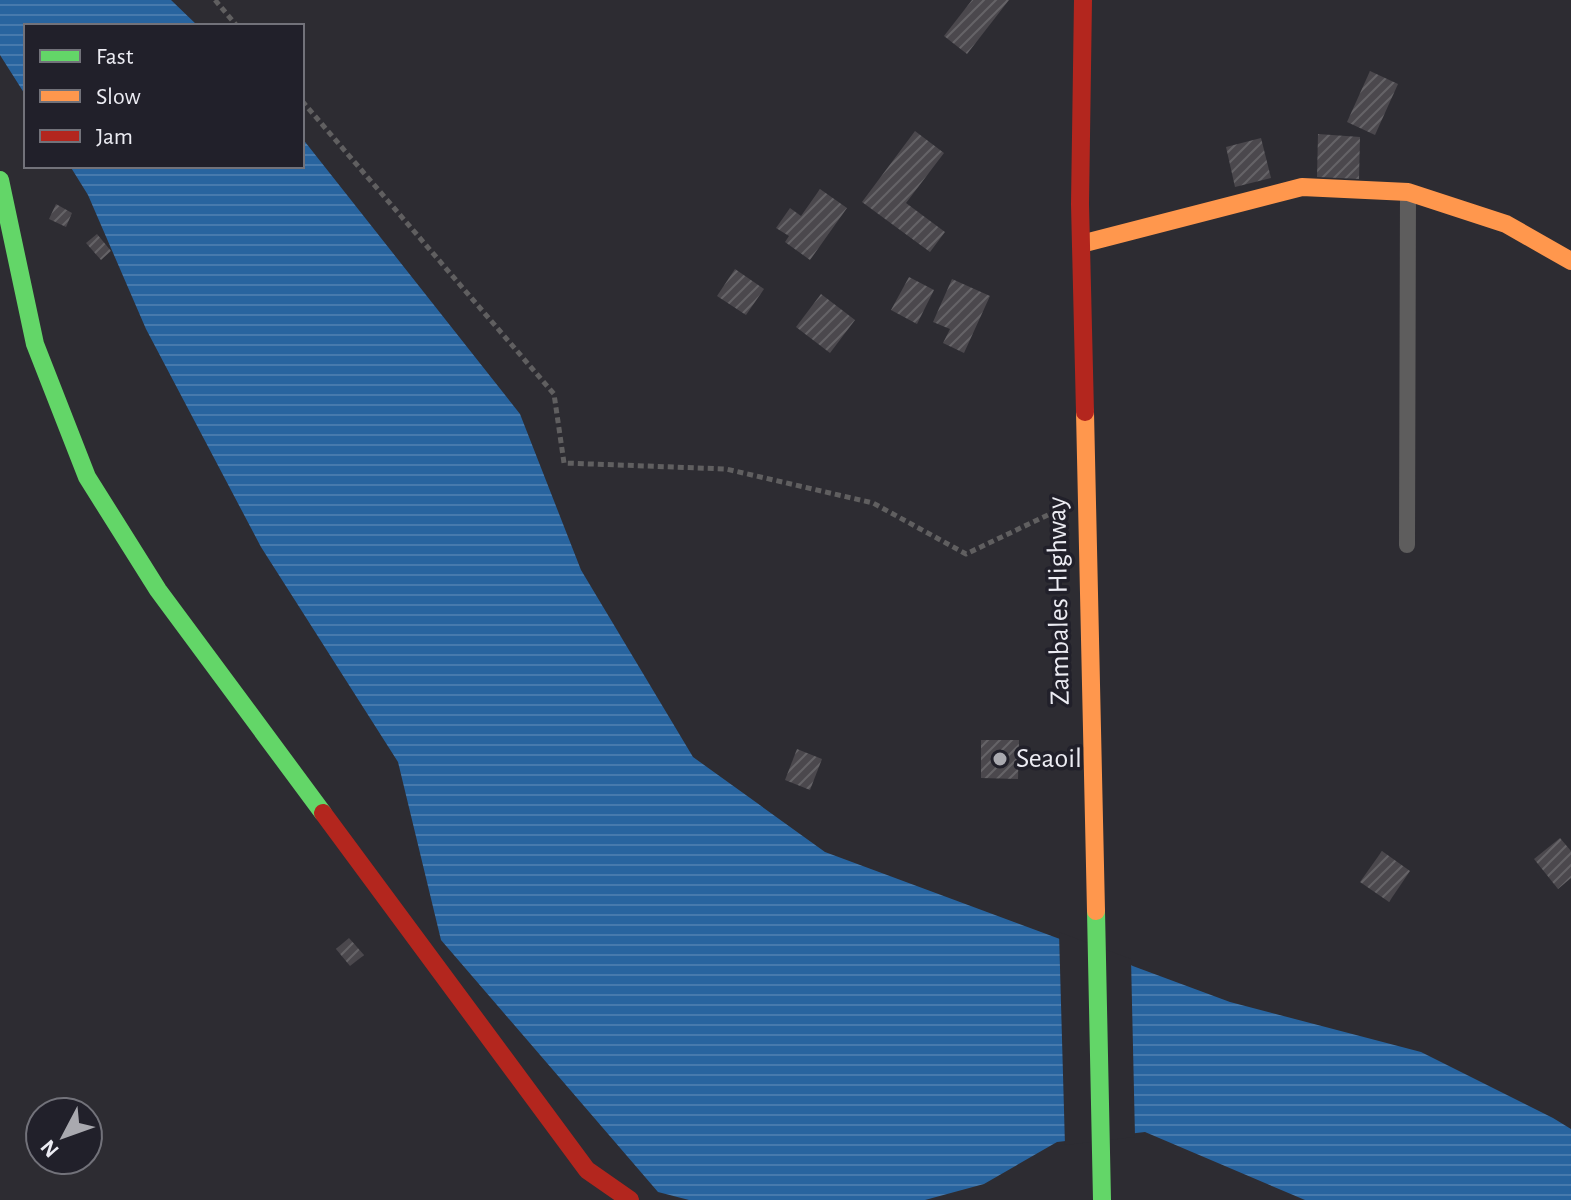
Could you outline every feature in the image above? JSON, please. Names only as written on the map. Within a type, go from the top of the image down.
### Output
[{"type":"street","name":"Zambales Highway","points":[[1083,0],[1080,204],[1093,919],[1102,1200]]},
{"type":"street","points":[[0,180],[35,344],[87,477],[158,590],[587,1170],[630,1200]]},
{"type":"street","points":[[1081,244],[1302,187],[1408,192],[1506,224],[1571,261]]},
{"type":"lane","points":[[1407,545],[1408,192]]},
{"type":"path","points":[[215,0],[235,24]]},
{"type":"path","points":[[304,103],[554,394],[564,463],[726,469],[873,503],[966,554],[1085,497]]},
{"type":"water","points":[[0,0],[171,0],[196,24],[24,24],[24,93],[0,55]]},
{"type":"water","points":[[304,141],[520,414],[581,570],[693,757],[825,852],[1230,1002],[1421,1052],[1553,1118],[1571,1129],[1571,1200],[1305,1200],[1145,1132],[1057,1142],[984,1184],[925,1200],[689,1200],[658,1192],[441,940],[398,762],[261,547],[146,329],[88,195],[71,168],[304,168]]},
{"type":"pier","points":[[1059,932],[1131,959],[1135,1137],[1065,1145]]},
{"type":"building","points":[[972,0],[1009,0],[967,54],[944,36]]},
{"type":"building","points":[[1370,71],[1398,84],[1375,135],[1347,122]]},
{"type":"building","points":[[915,131],[944,153],[906,203],[945,232],[930,252],[862,202]]},
{"type":"building","points":[[1318,134],[1360,137],[1359,179],[1317,177]]},
{"type":"building","points":[[1261,138],[1271,178],[1235,187],[1226,147]]},
{"type":"building","points":[[820,189],[847,208],[810,260],[785,242],[789,236],[776,228],[790,208],[801,216]]},
{"type":"building","points":[[56,204],[72,213],[66,227],[49,219]]},
{"type":"building","points":[[97,234],[111,251],[101,260],[86,243]]},
{"type":"building","points":[[735,269],[764,289],[746,315],[717,296]]},
{"type":"building","points":[[909,277],[934,290],[917,324],[891,310]]},
{"type":"building","points":[[952,279],[990,296],[964,353],[943,343],[950,329],[933,322]]},
{"type":"building","points":[[821,294],[855,320],[830,353],[796,327]]},
{"type":"building","name":"Seaoil","points":[[981,740],[1019,740],[1018,779],[981,778]]},
{"type":"building","points":[[797,749],[822,759],[810,790],[785,780]]},
{"type":"building","points":[[1560,838],[1571,851],[1571,878],[1558,889],[1534,859]]},
{"type":"building","points":[[1382,851],[1410,871],[1389,902],[1360,882]]},
{"type":"building","points":[[349,938],[364,955],[350,966],[336,949]]},
{"type":"traffic: fast","points":[[0,180],[35,344],[87,477],[158,590],[323,813]]},
{"type":"traffic: fast","points":[[1096,911],[1102,1200]]},
{"type":"traffic: slow","points":[[1081,244],[1302,187],[1408,192],[1506,224],[1571,261]]},
{"type":"traffic: slow","points":[[1085,412],[1096,911]]},
{"type":"traffic: jam","points":[[1083,0],[1080,204],[1085,412]]},
{"type":"traffic: jam","points":[[323,813],[587,1170],[630,1200]]},
{"type":"place","name":"Seaoil","points":[[1000,759]]}]
